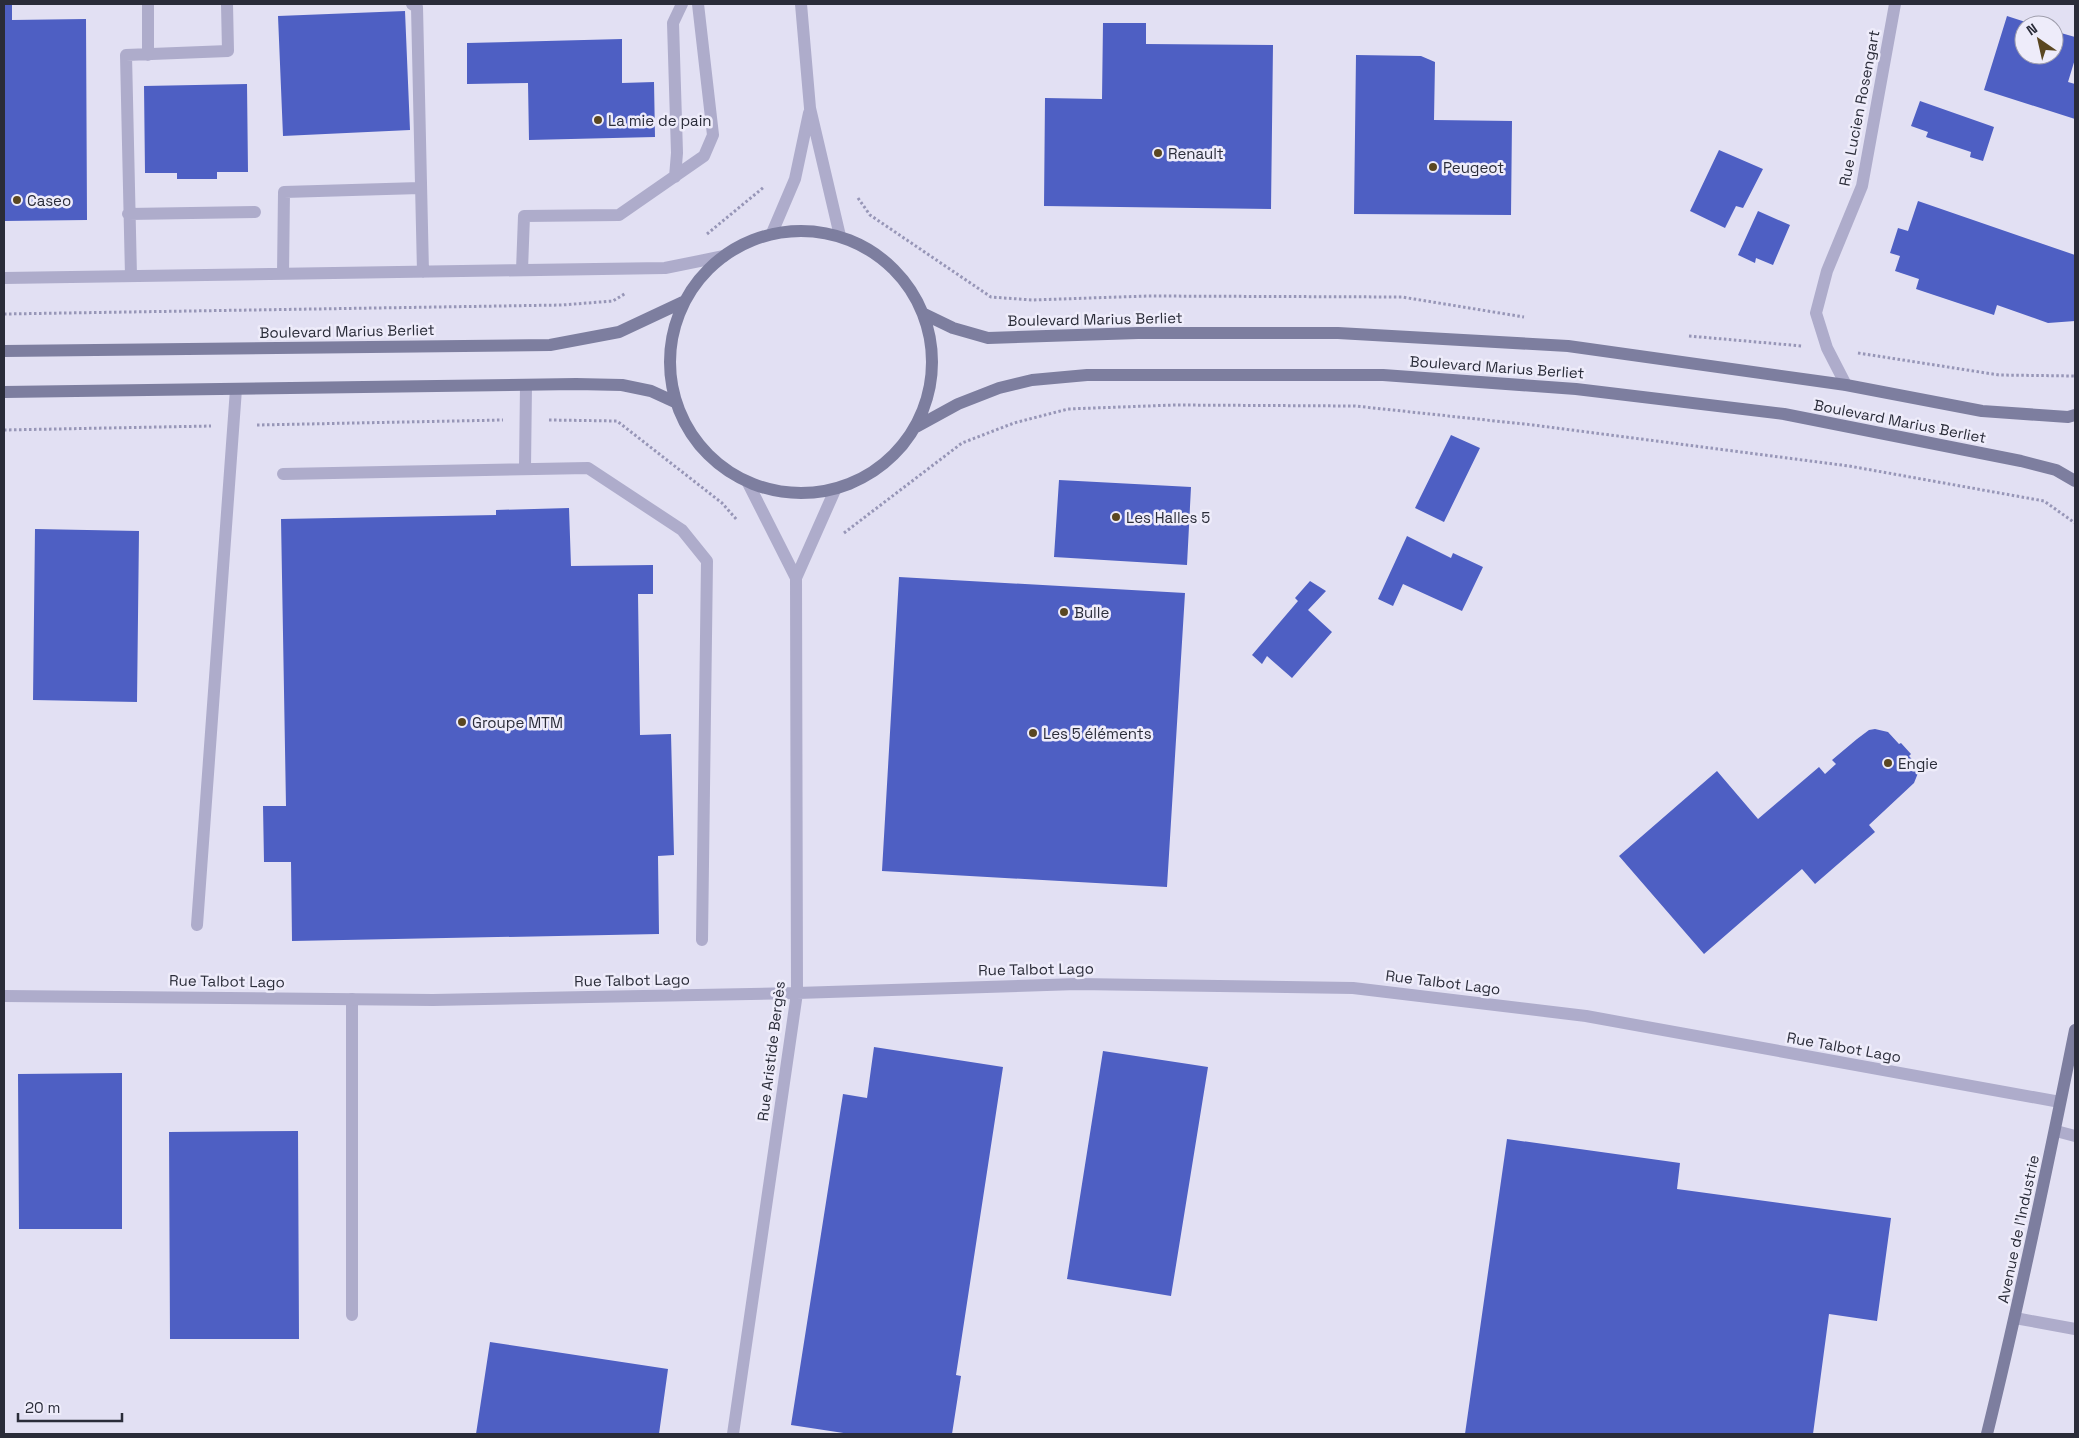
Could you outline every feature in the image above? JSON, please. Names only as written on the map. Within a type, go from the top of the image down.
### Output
[{"type":"main road","points":[[772,233],[840,236],[875,253],[904,280],[924,314],[932,351],[930,390],[916,426],[882,466],[835,490],[791,494],[748,483],[710,458],[689,430],[676,402],[670,382],[670,342],[683,302],[701,276],[724,256],[772,233]]},
{"type":"main road","name":"Boulevard Marius Berliet","points":[[4,351],[550,345],[618,332],[683,302]]},
{"type":"main road","name":"Boulevard Marius Berliet","points":[[924,314],[953,328],[988,338],[1138,333],[1338,333],[1568,346],[1846,384],[1982,411],[2068,417],[2075,415]]},
{"type":"main road","name":"Boulevard Marius Berliet","points":[[916,426],[958,404],[999,388],[1032,380],[1087,374],[1382,375],[1576,389],[1784,414],[2021,461],[2056,470],[2075,481]]},
{"type":"main road","points":[[4,392],[622,385],[652,391],[676,402]]},
{"type":"main road","name":"Avenue de l'Industrie","points":[[1987,1434],[2015,1318],[2056,1131],[2075,1030]]},
{"type":"street","points":[[148,4],[148,55]]},
{"type":"street","points":[[131,276],[128,214],[126,56],[228,50],[227,4]]},
{"type":"street","points":[[412,4],[417,7],[423,272]]},
{"type":"street","points":[[675,177],[677,153],[673,23],[682,4]]},
{"type":"street","points":[[522,270],[524,216],[619,215],[704,156],[713,135],[698,4]]},
{"type":"street","points":[[801,4],[810,108],[840,236]]},
{"type":"street","name":"Rue Lucien Rosengart","points":[[1846,384],[1828,348],[1816,313],[1830,263],[1862,186],[1895,4]]},
{"type":"street","points":[[772,233],[796,179],[810,108]]},
{"type":"street","points":[[283,274],[284,192],[420,188]]},
{"type":"street","points":[[128,214],[255,212]]},
{"type":"street","points":[[4,278],[665,268],[724,256]]},
{"type":"street","points":[[525,468],[526,385]]},
{"type":"street","points":[[197,925],[236,389]]},
{"type":"street","points":[[283,474],[588,468],[682,530],[707,561],[702,940]]},
{"type":"street","name":"Rue Aristide Bergès","points":[[748,483],[796,578]]},
{"type":"street","name":"Rue Aristide Bergès","points":[[733,1434],[797,992],[796,578],[835,490]]},
{"type":"street","name":"Rue Talbot Lago","points":[[4,996],[433,1000],[1077,984],[1353,988],[1586,1016],[2060,1102]]},
{"type":"street","points":[[352,999],[352,1315]]},
{"type":"street","points":[[2056,1131],[2075,1136]]},
{"type":"street","points":[[2015,1318],[2075,1330]]},
{"type":"path","points":[[840,537],[851,526],[962,444],[1014,423],[1068,409],[1174,405],[1355,406],[1533,425],[1850,466],[2044,500],[2075,523]]},
{"type":"path","points":[[4,430],[525,420],[617,420],[722,503],[741,524]]},
{"type":"building","points":[[4,4],[12,4],[12,20],[86,19],[87,220],[4,221]]},
{"type":"building","points":[[405,11],[410,130],[283,136],[278,16]]},
{"type":"building","points":[[2007,16],[2014,18],[2014,65],[2064,65],[2064,34],[2075,37],[2075,59],[2068,82],[2075,84],[2075,119],[1984,90]]},
{"type":"building","name":"Renault","points":[[1103,23],[1146,23],[1146,44],[1273,45],[1271,209],[1044,206],[1045,98],[1102,99]]},
{"type":"building","points":[[622,39],[622,83],[654,82],[655,137],[529,140],[528,83],[467,84],[467,43]]},
{"type":"building","name":"Peugeot","points":[[1356,55],[1421,56],[1435,62],[1434,120],[1512,121],[1511,215],[1354,214]]},
{"type":"building","points":[[247,84],[248,172],[217,172],[217,179],[177,179],[177,173],[145,173],[144,86]]},
{"type":"building","points":[[1920,101],[1994,127],[1983,161],[1970,157],[1971,152],[1926,137],[1928,132],[1911,126]]},
{"type":"building","points":[[1719,150],[1763,169],[1743,208],[1736,206],[1725,228],[1690,211]]},
{"type":"building","points":[[1918,201],[2075,255],[2075,321],[2048,323],[1997,305],[1994,315],[1916,289],[1919,279],[1895,271],[1900,256],[1890,253],[1898,228],[1908,231]]},
{"type":"building","points":[[1758,211],[1790,225],[1773,265],[1756,258],[1755,263],[1738,255]]},
{"type":"building","points":[[1451,435],[1480,448],[1444,522],[1415,508]]},
{"type":"building","points":[[1059,480],[1191,487],[1187,565],[1054,557]]},
{"type":"building","name":"Groupe MTM","points":[[569,508],[571,566],[653,565],[653,594],[638,594],[640,735],[671,734],[674,855],[658,856],[659,934],[292,941],[291,862],[264,862],[263,806],[286,806],[281,519],[496,515],[496,510]]},
{"type":"building","points":[[35,529],[139,531],[137,702],[33,700]]},
{"type":"building","points":[[1407,536],[1451,558],[1453,553],[1483,567],[1462,611],[1403,584],[1393,606],[1378,599]]},
{"type":"building","name":"Les 5 éléments","points":[[899,577],[1185,593],[1167,887],[882,871]]},
{"type":"building","points":[[1310,581],[1326,591],[1308,610],[1332,632],[1292,678],[1267,656],[1262,664],[1252,655],[1298,601],[1295,598]]},
{"type":"building","points":[[1875,729],[1888,732],[1911,754],[1909,756],[1920,768],[1914,783],[1869,825],[1875,832],[1815,884],[1802,869],[1704,954],[1619,856],[1717,771],[1758,819],[1819,767],[1825,774],[1836,764],[1832,760],[1869,730]]},
{"type":"building","points":[[874,1047],[1003,1067],[956,1375],[961,1376],[952,1434],[850,1434],[791,1425],[843,1094],[867,1098]]},
{"type":"building","points":[[1103,1051],[1208,1067],[1171,1296],[1067,1279]]},
{"type":"building","points":[[122,1073],[122,1229],[19,1229],[18,1074]]},
{"type":"building","points":[[298,1131],[299,1339],[170,1339],[169,1132]]},
{"type":"building","points":[[1507,1139],[1680,1163],[1677,1189],[1891,1218],[1877,1321],[1829,1314],[1813,1434],[1465,1434]]},
{"type":"building","points":[[490,1342],[668,1369],[659,1434],[476,1434]]},
{"type":"place","name":"La mie de pain","points":[[598,120]]},
{"type":"place","name":"Renault","points":[[1158,153]]},
{"type":"place","name":"Peugeot","points":[[1433,167]]},
{"type":"place","name":"Caseo","points":[[17,200]]},
{"type":"place","name":"Les Halles 5","points":[[1116,517]]},
{"type":"place","name":"Bulle","points":[[1064,612]]},
{"type":"place","name":"Groupe MTM","points":[[462,722]]},
{"type":"place","name":"Les 5 éléments","points":[[1033,733]]},
{"type":"place","name":"Engie","points":[[1888,763]]}]
